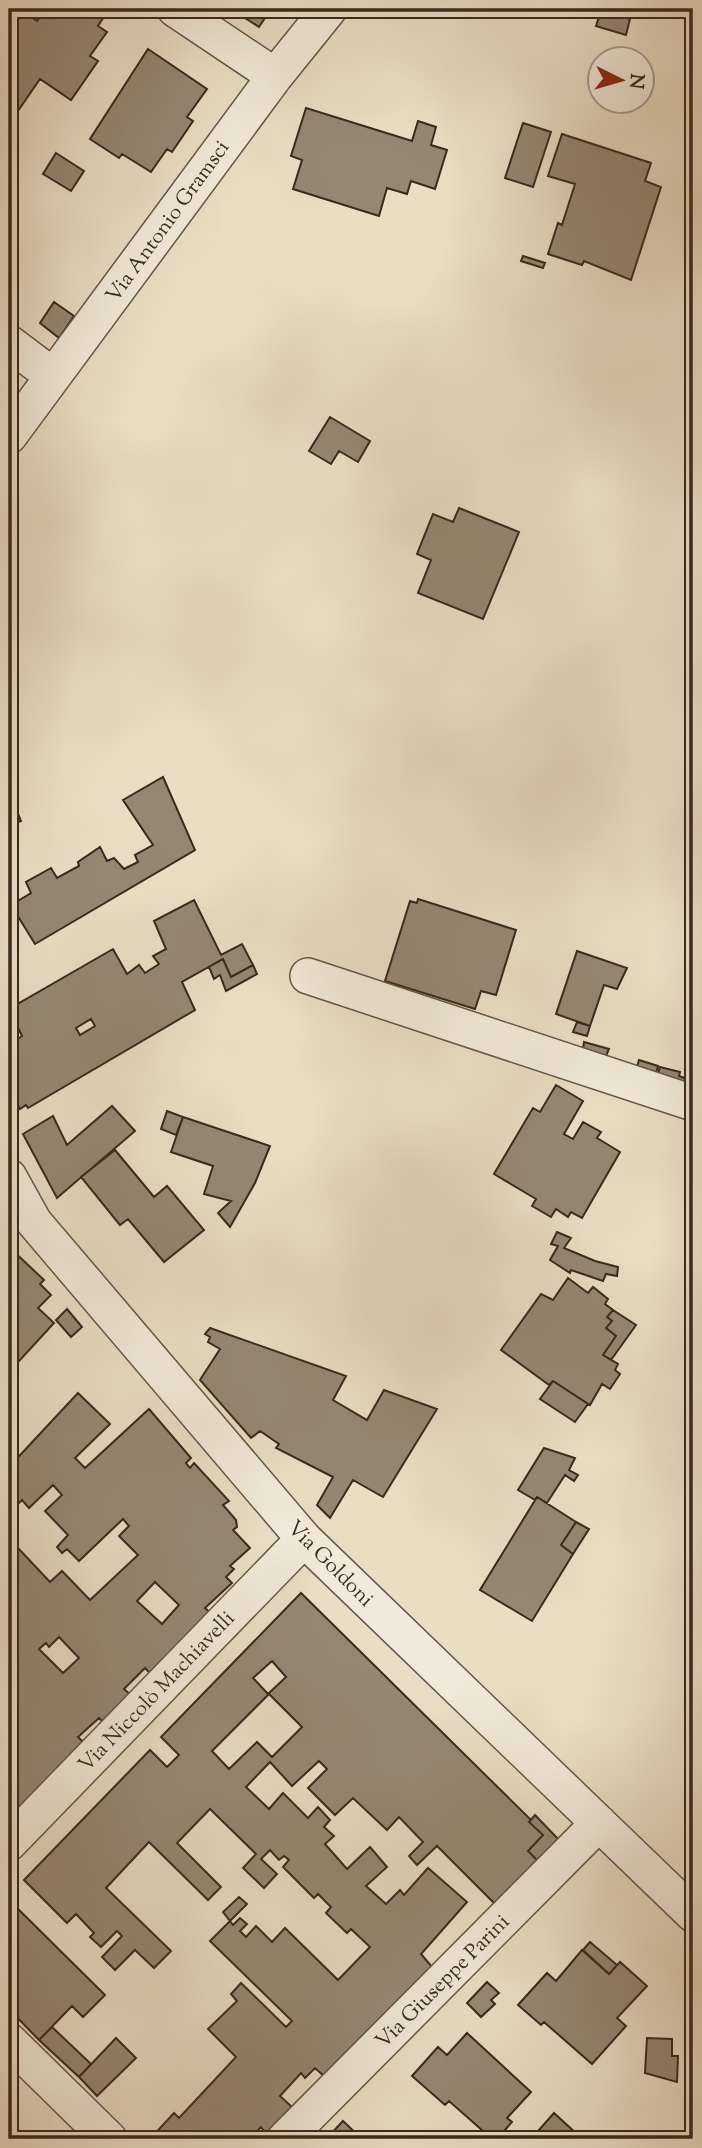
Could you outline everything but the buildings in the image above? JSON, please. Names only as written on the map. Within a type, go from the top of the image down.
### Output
[{"type":"street","points":[[175,9],[275,76]]},
{"type":"street","name":"Via Antonio Gramsci","points":[[9,436],[275,76],[329,9]]},
{"type":"street","points":[[9,343],[53,376]]},
{"type":"street","points":[[308,976],[693,1102]]},
{"type":"street","name":"Via Goldoni","points":[[9,1177],[34,1222],[303,1539],[693,1914]]},
{"type":"street","name":"Via Niccolò Machiavelli","points":[[9,1843],[303,1539]]},
{"type":"street","name":"Via Giuseppe Parini","points":[[285,2139],[599,1823]]},
{"type":"street","points":[[9,2041],[109,2139]]}]
